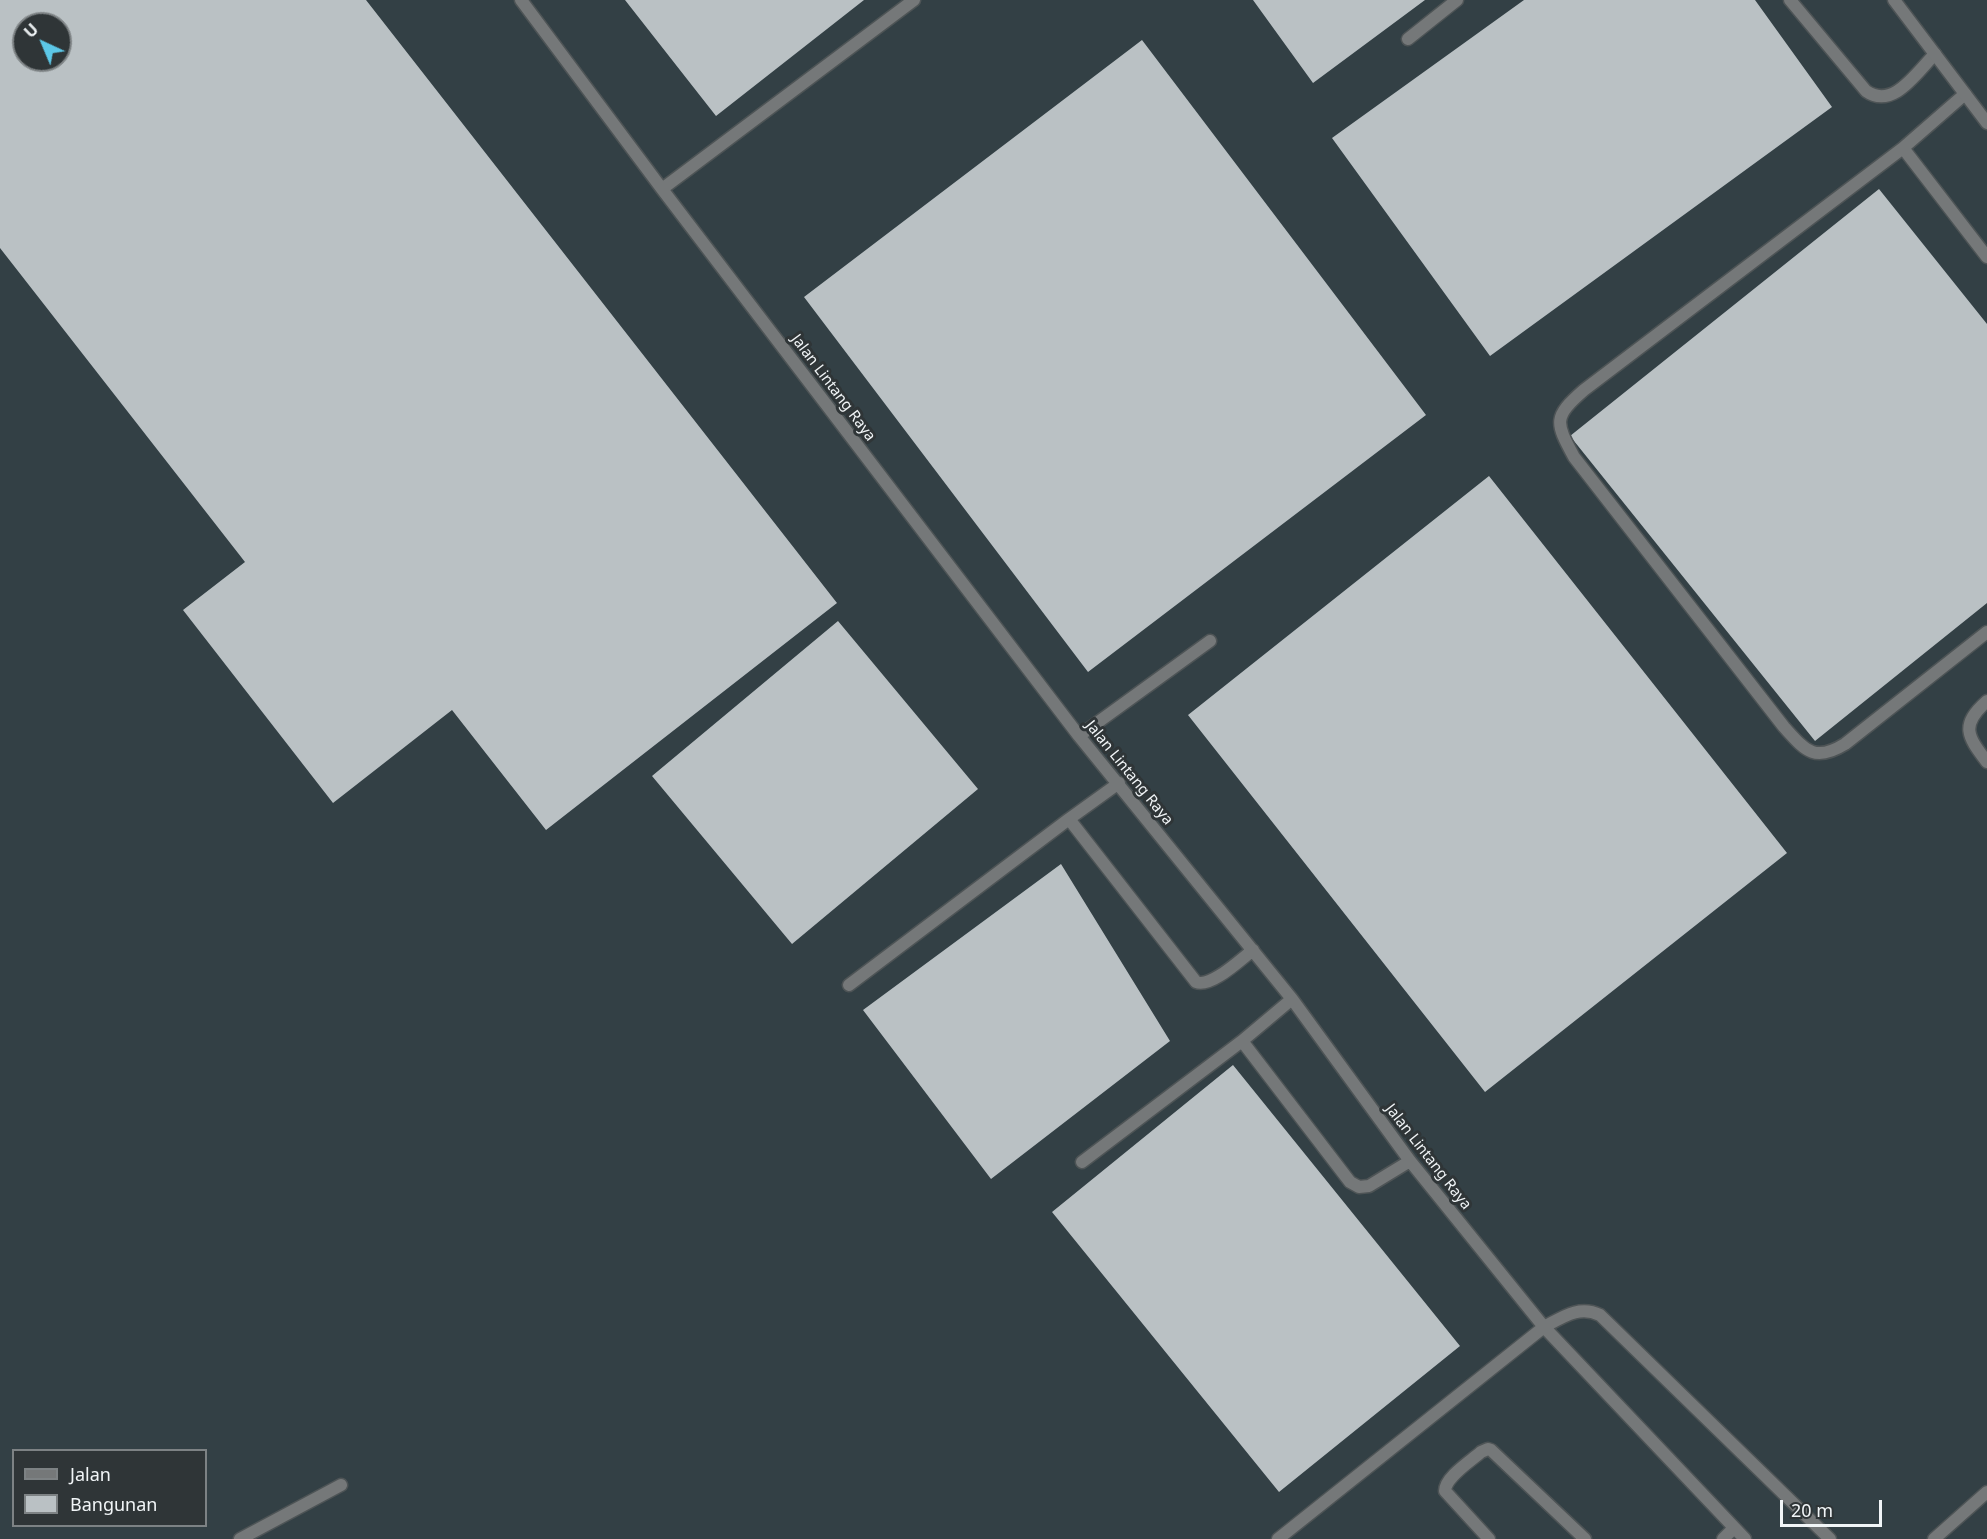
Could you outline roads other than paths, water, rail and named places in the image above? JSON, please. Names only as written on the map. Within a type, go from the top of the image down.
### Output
[{"type":"street","name":"Jalan Lintang Raya","points":[[521,0],[662,189],[1079,736],[1293,999],[1410,1161],[1544,1327],[1745,1539]]},
{"type":"street","points":[[662,189],[914,0]]},
{"type":"street","points":[[1408,39],[1457,0]]},
{"type":"street","points":[[1790,0],[1866,91],[1875,98],[1886,98],[1896,94],[1935,54]]},
{"type":"street","points":[[1894,0],[1987,123]]},
{"type":"street","points":[[1965,94],[1903,148],[1584,390],[1565,406],[1560,420],[1560,432],[1574,457],[1784,727],[1801,746],[1815,753],[1830,753],[1845,744],[1987,632]]},
{"type":"street","points":[[1903,148],[1987,257]]},
{"type":"street","points":[[1079,736],[1210,641]]},
{"type":"street","points":[[1987,701],[1975,712],[1969,728],[1972,742],[1987,762]]},
{"type":"street","points":[[849,985],[1119,783]]},
{"type":"street","points":[[1069,819],[1196,982],[1201,984],[1210,982],[1253,950]]},
{"type":"street","points":[[1082,1162],[1242,1041],[1293,999]]},
{"type":"street","points":[[1242,1041],[1350,1182],[1359,1187],[1369,1186],[1410,1161]]},
{"type":"street","points":[[1278,1539],[1544,1327],[1573,1312],[1589,1310],[1600,1315],[1830,1539]]},
{"type":"street","points":[[1489,1539],[1445,1491],[1444,1487],[1448,1480],[1481,1452],[1488,1449],[1585,1539]]},
{"type":"street","points":[[240,1539],[341,1485]]},
{"type":"street","points":[[1934,1539],[1987,1492]]},
{"type":"street","points":[[1723,1539],[1734,1528]]}]
